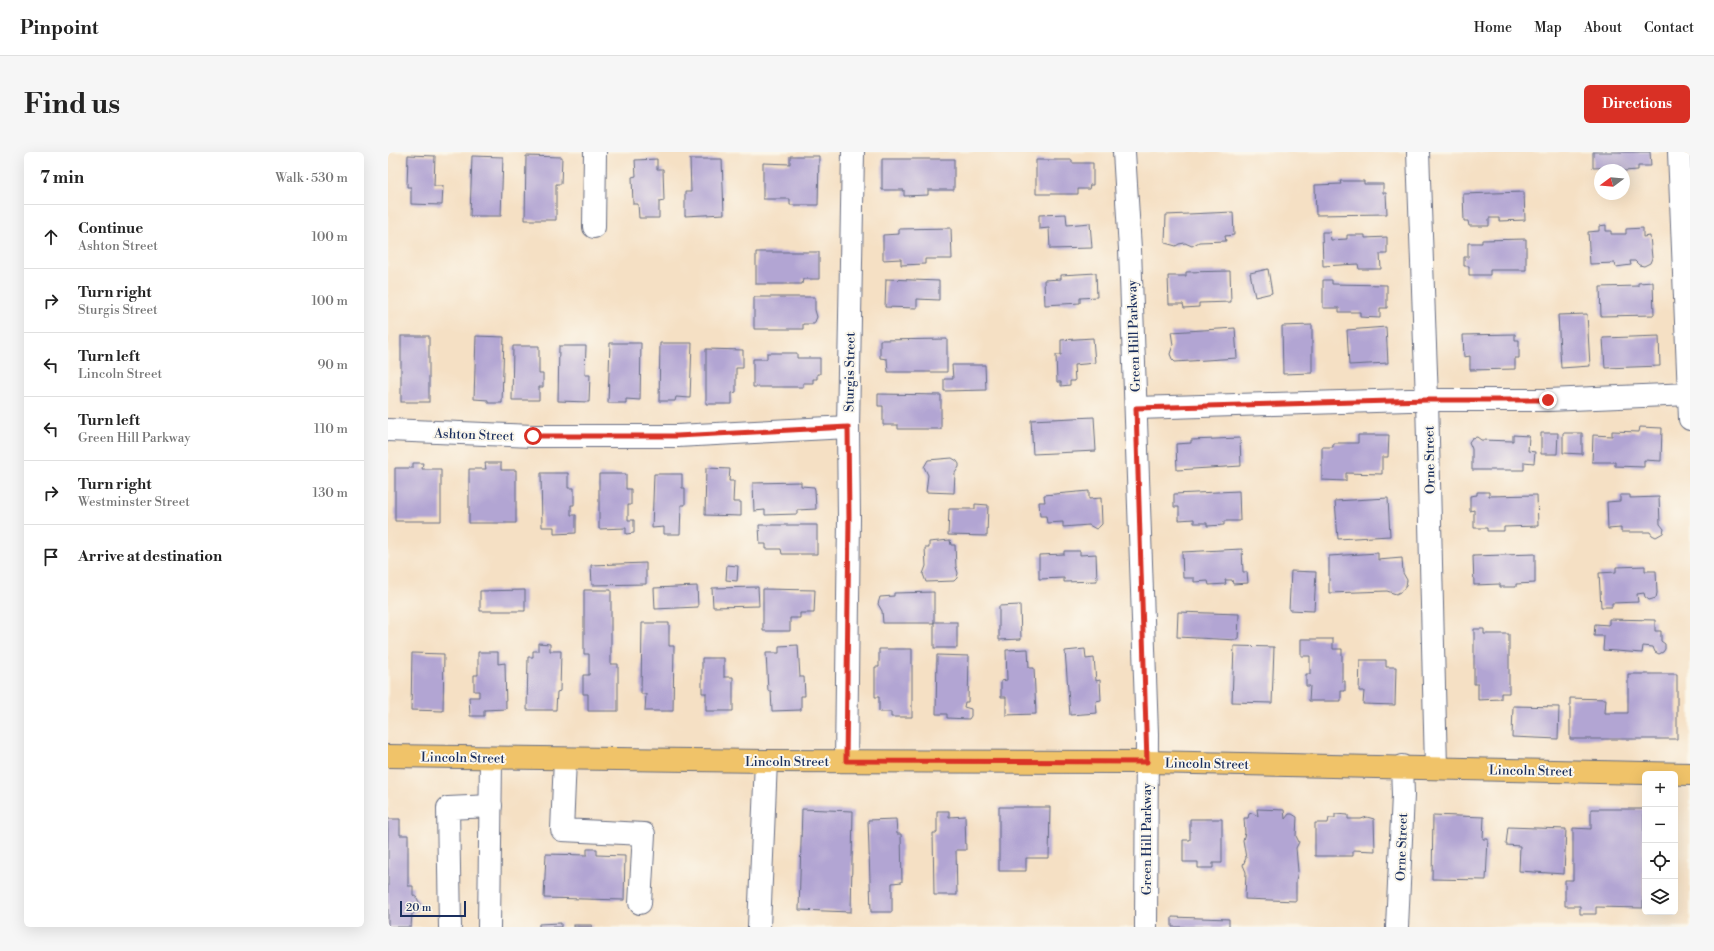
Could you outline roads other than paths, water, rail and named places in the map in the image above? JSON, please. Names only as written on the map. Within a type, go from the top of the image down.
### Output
[{"type":"main road","name":"Lincoln Street","points":[[388,756],[766,761],[1147,762],[1402,766],[1690,774]]},
{"type":"street","points":[[594,227],[596,152]]},
{"type":"street","name":"Sturgis Street","points":[[846,761],[849,519],[848,427],[853,152]]},
{"type":"street","name":"Green Hill Parkway","points":[[1124,152],[1130,249],[1136,408],[1147,762],[1146,927]]},
{"type":"street","name":"Orne Street","points":[[1418,152],[1427,400],[1436,768]]},
{"type":"street","points":[[1679,152],[1690,419]]},
{"type":"street","points":[[1136,408],[1427,400],[1548,400],[1690,394]]},
{"type":"street","name":"Ashton Street","points":[[388,430],[533,436],[677,436],[848,427]]},
{"type":"street","points":[[489,927],[491,758]]},
{"type":"street","points":[[564,759],[562,830],[644,834],[640,903]]},
{"type":"street","points":[[759,927],[766,761]]},
{"type":"street","name":"Orne Street","points":[[1397,927],[1403,795],[1402,766]]},
{"type":"street","points":[[450,927],[448,808],[490,806]]}]
